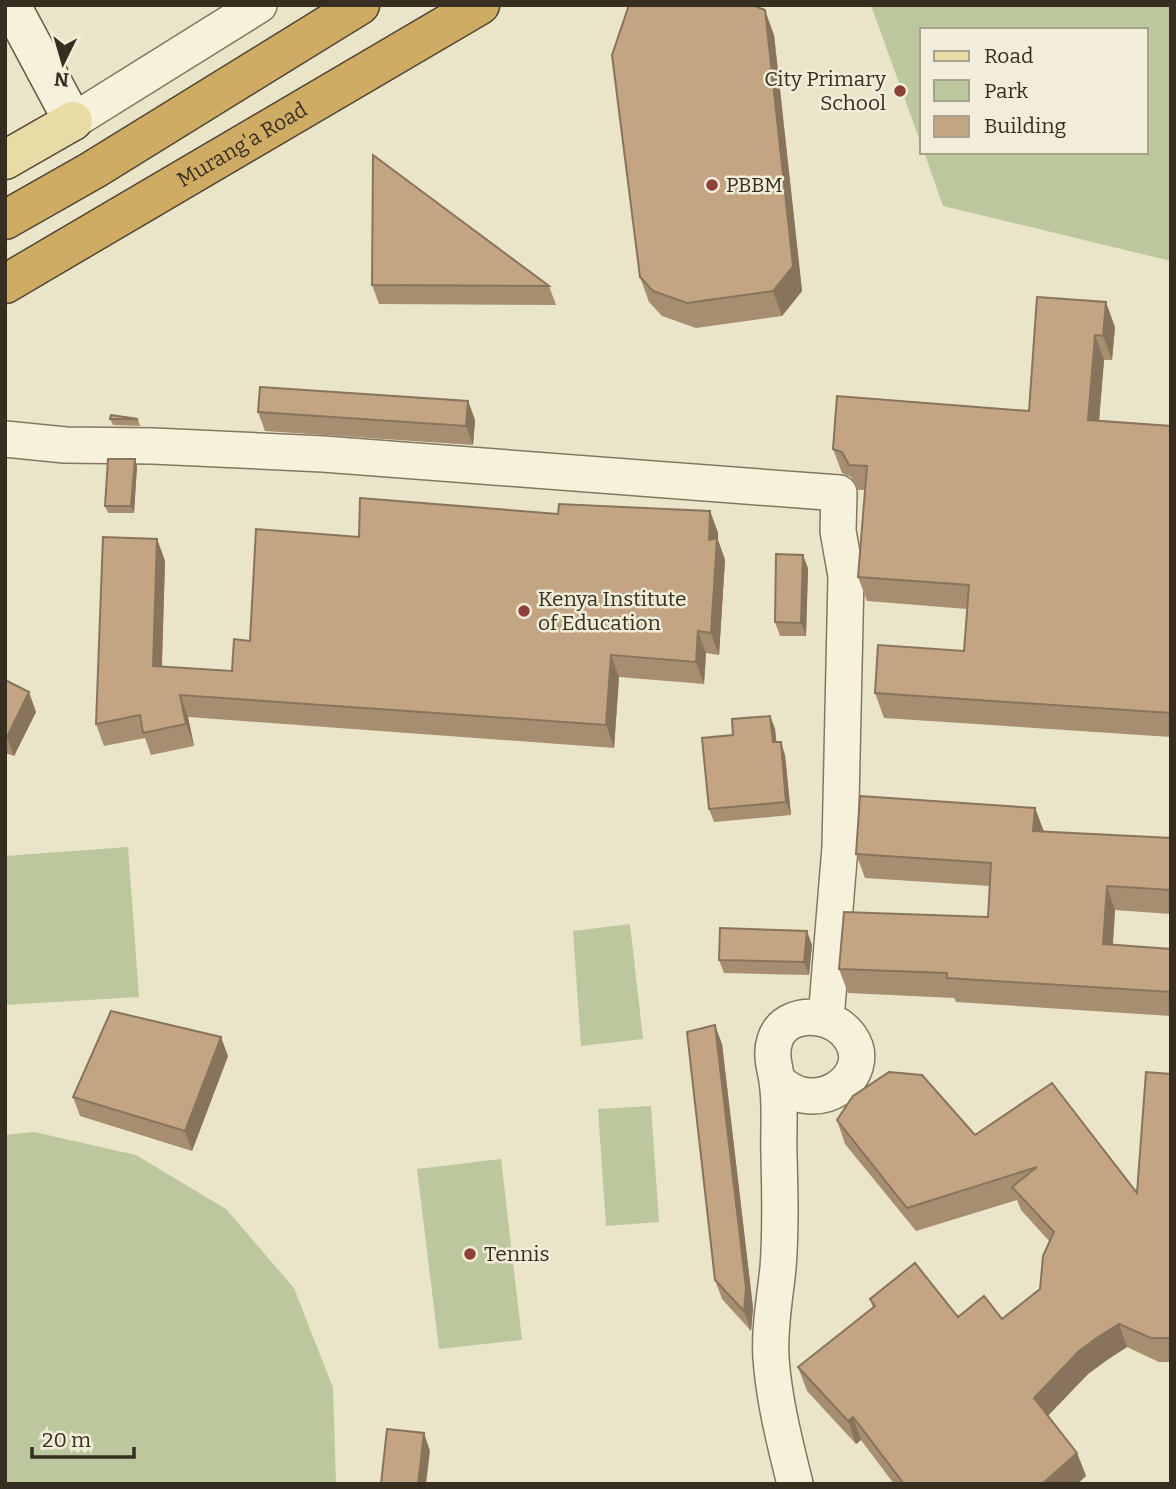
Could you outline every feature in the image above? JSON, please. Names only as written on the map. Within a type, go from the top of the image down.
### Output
[{"type":"highway","points":[[5,220],[93,170],[360,5]]},
{"type":"highway","name":"Murang'a Road","points":[[5,284],[480,5]]},
{"type":"main road","points":[[5,160],[73,121],[11,5]]},
{"type":"street","points":[[73,121],[259,5]]},
{"type":"street","points":[[5,439],[65,445],[323,454],[839,493],[838,531],[846,576],[841,833],[826,1019]]},
{"type":"street","points":[[777,1080],[789,1093],[803,1097],[818,1097],[845,1084],[853,1070],[856,1054],[851,1038],[840,1026],[826,1019],[801,1018],[782,1028],[773,1052],[777,1080],[781,1228],[771,1356],[783,1435],[795,1484]]},
{"type":"green space","name":"City Primary School","points":[[871,5],[1171,5],[1171,261],[943,206],[925,154],[1148,154],[1148,28],[920,28],[920,141]]},
{"type":"green space","points":[[128,847],[139,997],[5,1005],[5,856]]},
{"type":"green space","points":[[630,924],[643,1039],[581,1046],[573,931]]},
{"type":"green space","points":[[651,1106],[659,1222],[606,1226],[598,1109]]},
{"type":"green space","points":[[34,1132],[136,1155],[226,1209],[294,1288],[333,1388],[336,1484],[5,1484],[5,1135]]},
{"type":"green space","name":"Tennis","points":[[501,1159],[522,1340],[439,1349],[417,1169]]},
{"type":"building","name":"PBBM","points":[[629,5],[752,5],[765,10],[793,266],[773,291],[687,303],[653,291],[640,277],[612,55]]},
{"type":"building","points":[[373,155],[549,286],[372,285]]},
{"type":"building","points":[[1037,297],[1106,302],[1103,336],[1095,335],[1088,420],[1171,426],[1171,713],[875,693],[878,645],[964,651],[969,585],[858,577],[867,466],[849,465],[842,452],[833,449],[837,396],[1029,411]]},
{"type":"building","points":[[260,387],[468,401],[466,426],[258,412]]},
{"type":"building","points":[[111,415],[138,419],[110,419]]},
{"type":"building","points":[[108,459],[135,459],[131,506],[105,506]]},
{"type":"building","points":[[360,498],[558,514],[559,504],[710,511],[709,540],[717,538],[711,633],[698,631],[696,662],[611,655],[606,725],[180,695],[186,724],[143,733],[140,715],[96,724],[103,537],[157,539],[153,666],[232,671],[234,639],[250,641],[256,529],[359,537]]},
{"type":"building","points":[[776,554],[803,555],[801,623],[775,622]]},
{"type":"building","points":[[5,680],[29,692],[7,737],[5,736]]},
{"type":"building","points":[[770,716],[773,742],[781,742],[786,802],[709,809],[702,738],[733,735],[732,719]]},
{"type":"building","points":[[860,796],[1035,808],[1033,831],[1171,838],[1171,890],[1107,886],[1103,944],[1171,949],[1171,992],[947,978],[947,973],[839,969],[844,912],[988,917],[991,863],[856,854]]},
{"type":"building","points":[[720,928],[807,931],[804,962],[719,960]]},
{"type":"building","points":[[111,1011],[221,1037],[185,1131],[73,1097]]},
{"type":"building","points":[[715,1025],[746,1288],[744,1311],[715,1280],[687,1032]]},
{"type":"building","points":[[889,1072],[922,1075],[975,1135],[1052,1083],[1137,1193],[1146,1072],[1171,1074],[1171,1338],[1151,1338],[1119,1324],[1079,1351],[1034,1398],[1077,1453],[1042,1484],[904,1484],[853,1417],[848,1421],[798,1367],[875,1306],[870,1299],[915,1263],[958,1317],[984,1296],[1002,1319],[1040,1289],[1043,1256],[1054,1232],[1012,1187],[1037,1167],[907,1208],[837,1120],[853,1096]]},
{"type":"building","points":[[387,1429],[424,1433],[418,1484],[381,1484]]},
{"type":"place","name":"City Primary School","points":[[900,91]]},
{"type":"place","name":"PBBM","points":[[712,185]]},
{"type":"place","name":"Kenya Institute of Education","points":[[524,611]]},
{"type":"place","name":"Tennis","points":[[470,1254]]}]
